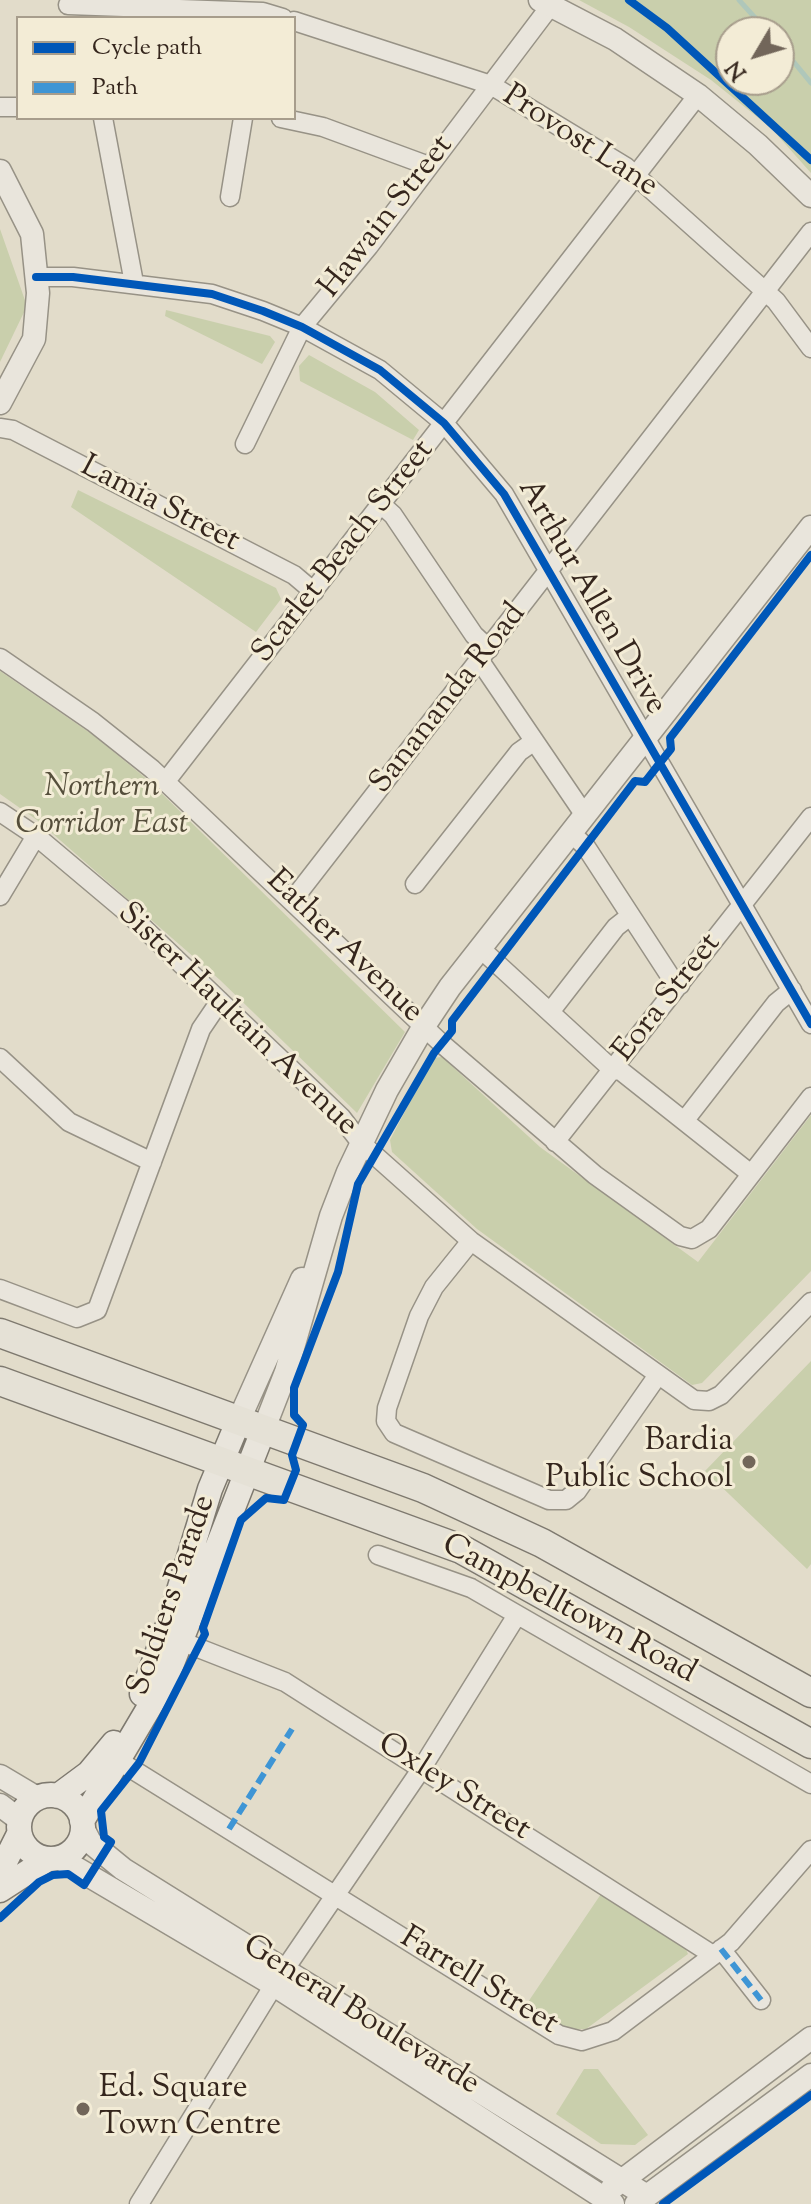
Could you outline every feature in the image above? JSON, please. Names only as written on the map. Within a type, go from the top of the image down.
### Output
[{"type":"main road","name":"Campbelltown Road","points":[[0,1333],[423,1488],[542,1543],[811,1693]]},
{"type":"main road","name":"Campbelltown Road","points":[[0,1381],[461,1549],[811,1744]]},
{"type":"main road","points":[[234,1468],[251,1426]]},
{"type":"main road","name":"Soldiers Parade","points":[[82,1824],[143,1724],[183,1642],[234,1468]]},
{"type":"main road","name":"Soldiers Parade","points":[[48,1797],[75,1786],[107,1753],[141,1697],[234,1468]]},
{"type":"main road","points":[[141,1697],[153,1686],[169,1645],[177,1640],[183,1642]]},
{"type":"main road","points":[[0,1872],[28,1804],[48,1797],[74,1805],[82,1824],[76,1847],[0,1890]]},
{"type":"main road","points":[[20,1827],[30,1851],[53,1858]]},
{"type":"street","name":"Hawain Street","points":[[245,444],[302,327],[491,85],[545,3]]},
{"type":"street","points":[[545,3],[615,39],[698,95],[811,196]]},
{"type":"street","points":[[68,8],[263,10]]},
{"type":"street","name":"Provost Lane","points":[[296,22],[491,85],[637,176],[765,291],[811,348]]},
{"type":"street","name":"Scarlet Beach Street","points":[[166,781],[698,95]]},
{"type":"street","points":[[103,120],[134,283]]},
{"type":"street","points":[[230,197],[243,120]]},
{"type":"street","points":[[290,120],[323,127],[429,166]]},
{"type":"street","points":[[0,171],[32,234],[36,277],[34,339],[0,403]]},
{"type":"street","name":"Sanananda Road","points":[[292,901],[811,232]]},
{"type":"street","name":"Arthur Allen Drive","points":[[36,277],[134,283],[212,294],[302,327],[380,370],[444,423],[504,494],[644,739],[744,903],[811,1024]]},
{"type":"street","name":"Lamia Street","points":[[0,428],[13,430],[294,575],[314,592]]},
{"type":"street","points":[[382,505],[401,526],[474,635],[533,742],[584,814]]},
{"type":"street","points":[[251,1426],[361,1143],[424,1026],[570,832],[811,527]]},
{"type":"street","name":"Eather Avenue","points":[[0,658],[93,722],[166,781],[424,1026],[555,1142],[685,1239],[698,1238],[709,1229],[751,1174]]},
{"type":"street","points":[[415,884],[519,752],[533,742]]},
{"type":"street","name":"Sister Haultain Avenue","points":[[0,812],[36,836],[130,915],[341,1117],[361,1143],[471,1241],[701,1403],[721,1395],[811,1302]]},
{"type":"street","name":"Eora Street","points":[[555,1142],[811,817]]},
{"type":"street","points":[[570,832],[586,847],[630,916],[680,985]]},
{"type":"street","points":[[0,896],[36,836]]},
{"type":"street","points":[[550,1012],[616,927],[630,916]]},
{"type":"street","points":[[481,949],[615,1069],[685,1120],[751,1174],[811,1097]]},
{"type":"street","points":[[685,1120],[776,1003],[792,990]]},
{"type":"street","points":[[0,1289],[77,1318],[97,1310],[201,1029],[220,1001]]},
{"type":"street","points":[[0,1058],[69,1122],[152,1162]]},
{"type":"street","points":[[471,1241],[434,1287],[419,1316],[387,1408],[386,1421],[394,1433],[549,1500],[566,1500],[577,1491],[658,1375]]},
{"type":"street","points":[[378,1555],[471,1588],[811,1784]]},
{"type":"street","points":[[139,2204],[280,1977],[420,1771],[517,1615]]},
{"type":"street","name":"Oxley Street","points":[[183,1642],[285,1682],[420,1771],[717,1952],[761,2000]]},
{"type":"street","name":"Farrell Street","points":[[119,1761],[559,2035],[582,2041],[598,2039],[613,2031],[746,1928],[811,1850]]},
{"type":"street","points":[[0,1776],[48,1797]]},
{"type":"street","points":[[0,1805],[20,1827]]},
{"type":"street","name":"General Boulevarde","points":[[82,1824],[90,1842],[123,1869],[280,1977],[623,2180],[642,2200]]},
{"type":"street","points":[[53,1858],[280,1977],[378,2052],[601,2201],[623,2180],[811,2038]]},
{"type":"street","points":[[642,2200],[811,2075]]},
{"type":"green space","points":[[579,0],[811,0],[811,173],[771,128],[731,96],[795,96],[795,16],[715,16],[715,83],[629,27]]},
{"type":"green space","points":[[0,229],[27,306],[0,362]]},
{"type":"green space","points":[[166,310],[270,336],[275,342],[262,364],[165,316]]},
{"type":"green space","points":[[309,355],[375,392],[419,430],[413,440],[300,381],[299,366]]},
{"type":"green space","points":[[78,490],[276,588],[281,599],[256,632],[71,507]]},
{"type":"green space","name":"Northern Corridor East","points":[[0,671],[93,735],[148,780],[405,1032],[357,1113],[220,980],[37,820],[0,794]]},
{"type":"green space","points":[[442,1057],[540,1147],[698,1262],[811,1115],[811,1271],[702,1383],[692,1385],[477,1229],[392,1152],[390,1140],[433,1058]]},
{"type":"green space","name":"Bardia Public School","points":[[811,1361],[811,1564],[807,1569],[705,1471]]},
{"type":"green space","points":[[601,1894],[685,1947],[688,1954],[586,2029],[567,2029],[526,2005]]},
{"type":"green space","points":[[584,2069],[598,2069],[648,2135],[635,2145],[601,2144],[556,2114]]},
{"type":"waterway","points":[[739,0],[754,16]]},
{"type":"waterway","points":[[795,64],[811,83]]},
{"type":"marked path","points":[[229,1829],[292,1729]]},
{"type":"marked path","points":[[721,1949],[761,2000]]},
{"type":"cycle path","points":[[629,0],[667,28],[811,160]]},
{"type":"cycle path","points":[[36,277],[73,277],[212,294],[263,311],[302,327],[380,370],[444,423],[504,494],[811,1024]]},
{"type":"cycle path","points":[[0,1918],[39,1882],[53,1875],[68,1874],[84,1885],[111,1842],[104,1837],[101,1811],[139,1763],[205,1634],[203,1628],[241,1520],[266,1498],[284,1500],[296,1470],[292,1455],[303,1425],[294,1415],[294,1388],[338,1272],[358,1184],[434,1053],[452,1031],[452,1021],[635,781],[645,782],[671,749],[670,738],[811,555]]},
{"type":"cycle path","points":[[663,2204],[811,2095]]},
{"type":"place","name":"Bardia Public School","points":[[749,1462]]},
{"type":"place","name":"Ed. Square Town Centre","points":[[83,2109]]}]
